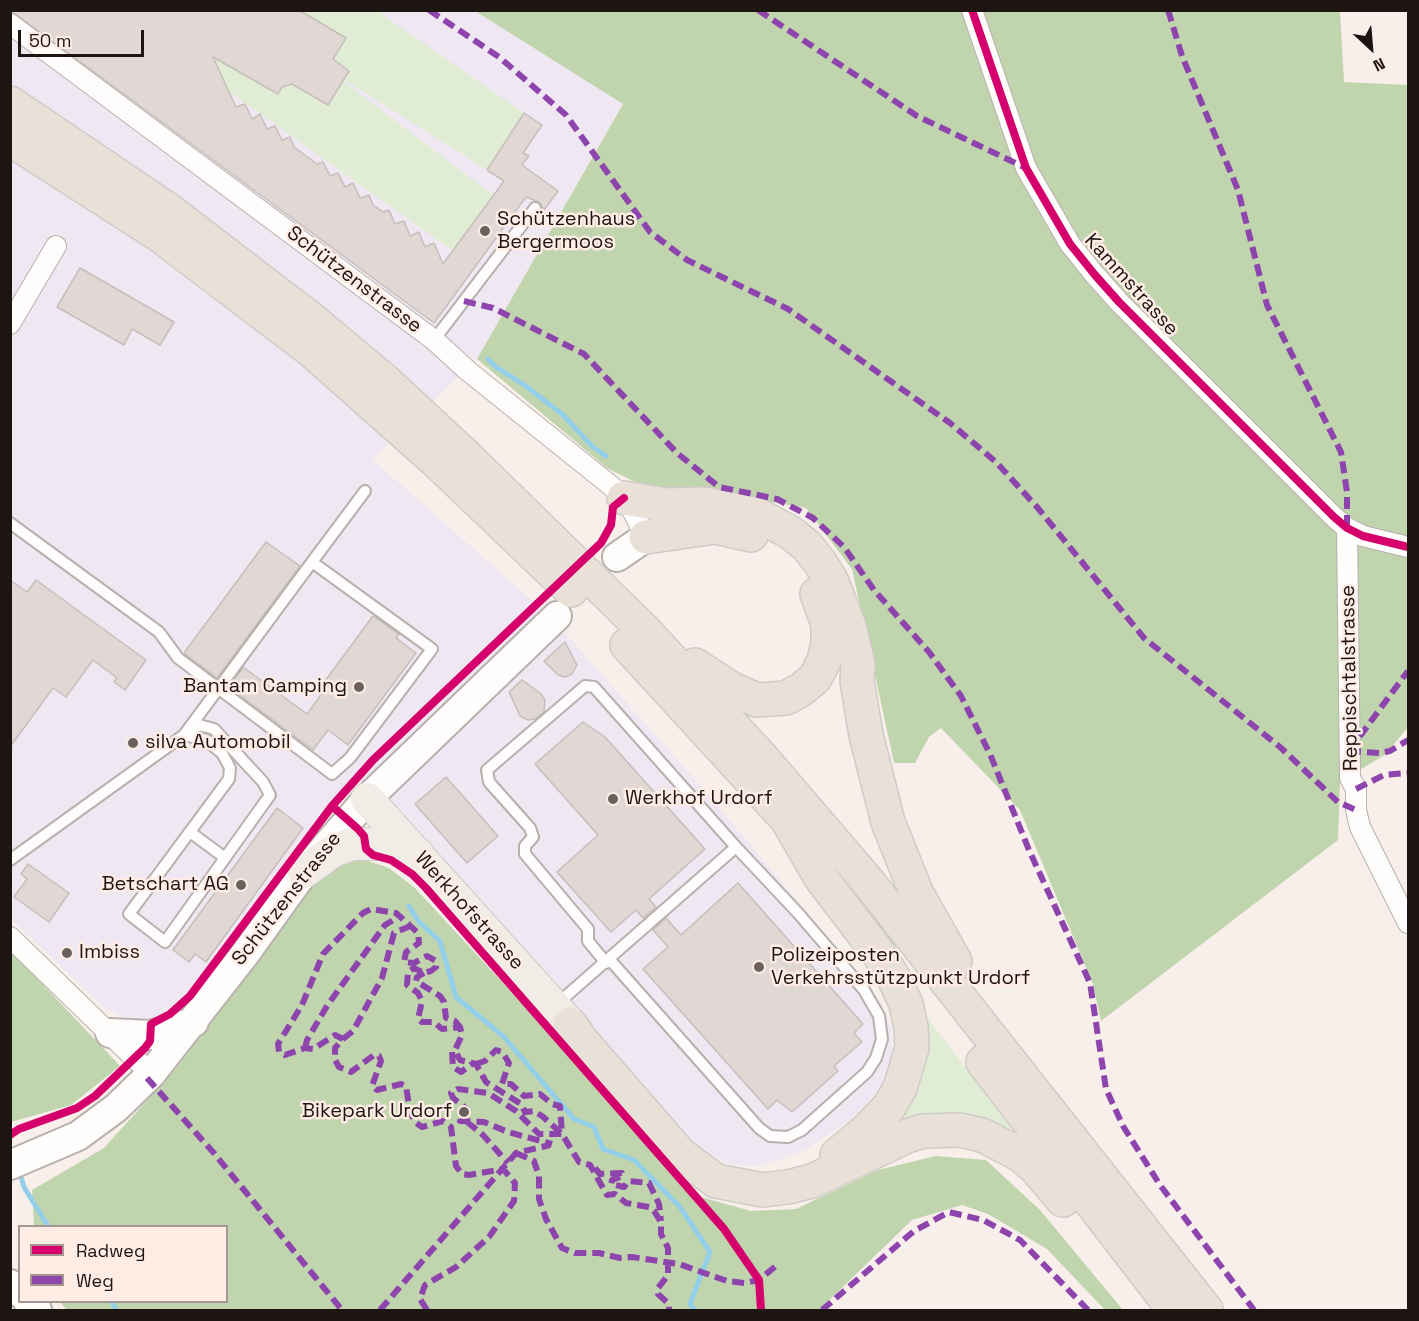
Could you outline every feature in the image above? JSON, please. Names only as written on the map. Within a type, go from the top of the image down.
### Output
[{"type":"highway","points":[[10,103],[170,211],[311,319],[385,381],[477,466],[644,630],[763,759],[865,878],[1047,1106],[1206,1311]]},
{"type":"highway","points":[[10,139],[159,234],[287,331],[369,400],[546,565],[644,663],[788,821],[912,971],[1169,1304]]},
{"type":"highway","points":[[624,498],[666,505],[704,504],[758,515],[791,533],[807,546],[832,582],[849,626],[873,768],[903,863],[943,943],[973,989],[1029,1064],[1047,1106]]},
{"type":"highway","points":[[646,537],[670,519],[728,508]]},
{"type":"highway","points":[[644,630],[732,689],[764,700],[786,698],[802,689],[814,678],[824,661],[828,643],[828,624],[812,585],[781,550],[738,531],[715,528],[646,537]]},
{"type":"highway","points":[[788,821],[821,878],[879,954],[906,1004],[912,1048],[908,1067],[874,1138]]},
{"type":"highway","points":[[562,1015],[586,1035],[685,1147],[722,1170],[762,1180],[784,1178],[808,1172],[874,1138],[907,1136],[940,1130],[960,1130],[1002,1144],[1019,1154],[1049,1182],[1127,1284],[1169,1304]]},
{"type":"main road","points":[[617,557],[646,537]]},
{"type":"main road","name":"Schützenstrasse","points":[[22,1161],[78,1136],[116,1108],[151,1074],[194,1022],[296,867],[557,616]]},
{"type":"main road","name":"Werkhofstrasse","points":[[367,799],[562,1015]]},
{"type":"main road","points":[[296,867],[352,844],[385,844],[419,855]]},
{"type":"main road","points":[[110,1033],[150,1035],[194,1022]]},
{"type":"street","name":"Kammstrasse","points":[[972,10],[1026,168],[1070,244],[1119,302],[1347,528]]},
{"type":"street","name":"Schützenstrasse","points":[[10,24],[434,340],[468,371],[624,498],[646,537]]},
{"type":"street","points":[[10,324],[56,246]]},
{"type":"street","points":[[1347,528],[1363,536],[1408,547]]},
{"type":"street","name":"Reppischtalstrasse","points":[[1347,528],[1350,778],[1356,789],[1356,810],[1360,827],[1408,923]]},
{"type":"street","points":[[10,937],[151,1074]]},
{"type":"lane","points":[[434,340],[535,208]]},
{"type":"lane","points":[[184,735],[216,688],[365,491]]},
{"type":"lane","points":[[10,523],[159,632],[178,658],[332,774],[350,758],[432,649],[312,562]]},
{"type":"lane","points":[[585,686],[594,687],[798,913],[864,990],[879,1016],[882,1040],[876,1058],[859,1079],[802,1130],[788,1137],[770,1136],[759,1128],[608,962],[588,941],[588,929],[525,854],[525,846],[533,837],[530,828],[489,782],[487,770],[585,686]]},
{"type":"lane","points":[[10,860],[184,735],[199,725],[214,729],[263,782],[270,795],[165,942],[129,914],[229,779],[230,768],[222,753],[206,740],[184,735]]},
{"type":"lane","points":[[190,832],[225,858]]},
{"type":"lane","points":[[562,1015],[608,962],[736,847]]},
{"type":"shaded area","points":[[10,11],[475,11],[623,103],[477,359],[372,459],[551,617],[693,777],[865,980],[882,1005],[892,1030],[893,1058],[886,1083],[852,1119],[804,1151],[761,1166],[729,1165],[697,1146],[441,865],[354,775],[292,851],[200,977],[181,998],[160,1015],[145,1023],[134,1023],[103,1007],[11,919]]},
{"type":"green space","points":[[116,11],[377,11],[524,113],[487,170],[326,68],[493,195],[453,251]]},
{"type":"green space","points":[[475,11],[1340,11],[1344,82],[1408,85],[1408,727],[1386,754],[1340,782],[1338,840],[1101,1021],[1093,984],[1020,810],[941,728],[929,737],[915,763],[894,763],[852,569],[806,508],[726,494],[655,492],[607,468],[477,359],[623,104]]},
{"type":"green space","points":[[350,855],[389,868],[415,888],[701,1197],[751,1211],[796,1209],[878,1170],[936,1156],[986,1160],[1040,1210],[1123,1310],[1105,1310],[1047,1249],[988,1214],[962,1205],[912,1220],[819,1310],[67,1310],[61,1303],[228,1303],[228,1225],[34,1225],[32,1190],[104,1148],[177,1067],[321,871]]},
{"type":"green space","points":[[11,951],[120,1066],[71,1105],[11,1122]]},
{"type":"green space","points":[[923,1012],[1011,1128],[970,1119],[877,1131]]},
{"type":"building","points":[[10,10],[299,10],[346,38],[333,59],[349,71],[328,105],[292,84],[282,87],[278,94],[213,57],[236,107],[245,104],[252,119],[260,114],[267,129],[275,126],[282,140],[290,137],[294,147],[317,164],[323,162],[330,176],[338,173],[345,187],[353,183],[360,198],[369,195],[373,205],[383,212],[389,210],[395,224],[404,221],[410,236],[419,232],[425,247],[434,243],[443,264],[504,181],[487,170],[524,113],[542,125],[523,153],[529,156],[522,165],[558,191],[544,210],[539,202],[526,197],[434,323]]},
{"type":"building","points":[[80,268],[174,322],[160,345],[132,329],[124,345],[57,307]]},
{"type":"building","points":[[266,542],[300,566],[217,678],[184,653]]},
{"type":"building","points":[[10,580],[27,592],[36,580],[146,660],[125,690],[114,682],[117,678],[93,660],[66,697],[53,688],[10,747]]},
{"type":"building","name":"Bantam Camping","points":[[373,616],[399,634],[396,638],[416,653],[348,745],[328,730],[313,750],[229,687],[243,667],[307,714],[329,684],[325,681]]},
{"type":"building","points":[[565,642],[577,665],[572,674],[565,677],[558,675],[544,661]]},
{"type":"building","points":[[522,680],[540,693],[545,700],[544,712],[535,719],[528,720],[520,716],[509,692]]},
{"type":"building","name":"Werkhof Urdorf","points":[[583,722],[605,737],[705,849],[649,899],[656,907],[643,918],[636,910],[611,932],[557,872],[598,835],[535,764]]},
{"type":"building","points":[[446,777],[498,836],[467,863],[415,804]]},
{"type":"building","name":"Betschart AG","points":[[277,808],[303,828],[206,962],[195,954],[189,962],[173,950]]},
{"type":"building","points":[[28,864],[69,893],[49,922],[14,897],[27,879],[21,874]]},
{"type":"building","points":[[738,883],[863,1024],[854,1033],[862,1042],[834,1066],[838,1071],[792,1112],[777,1100],[768,1109],[643,969],[668,947],[653,930],[666,918],[681,935]]},
{"type":"waterway","points":[[488,359],[562,414],[593,447],[606,456]]},
{"type":"waterway","points":[[409,906],[419,922],[440,941],[456,997],[504,1037],[574,1119],[594,1127],[603,1149],[634,1160],[680,1207],[710,1252],[690,1304],[695,1310]]},
{"type":"waterway","points":[[19,1170],[24,1187],[47,1225]]},
{"type":"waterway","points":[[112,1303],[116,1310]]},
{"type":"marked path","points":[[429,10],[499,57],[566,115],[650,232],[687,260],[788,309],[950,423],[996,462],[1037,507],[1144,638],[1280,747],[1338,802],[1356,810]]},
{"type":"marked path","points":[[758,10],[917,116],[1026,168]]},
{"type":"marked path","points":[[1168,10],[1182,56],[1238,190],[1267,305],[1341,452],[1347,492],[1347,528]]},
{"type":"marked path","points":[[464,301],[493,308],[584,354],[677,453],[719,487],[777,499],[813,518],[844,547],[874,590],[929,652],[961,696],[990,754],[1029,850],[1090,983],[1106,1089],[1123,1126],[1160,1185],[1254,1310]]},
{"type":"marked path","points":[[1349,751],[1408,671]]},
{"type":"marked path","points":[[1349,751],[1379,753],[1390,751],[1408,740]]},
{"type":"marked path","points":[[1356,789],[1384,775],[1408,773]]},
{"type":"marked path","points":[[427,1310],[420,1299],[425,1285],[456,1267],[489,1237],[514,1201],[515,1183],[503,1169],[469,1175],[462,1174],[456,1166],[451,1127],[443,1121],[422,1127],[416,1123],[410,1112],[406,1086],[401,1084],[377,1090],[372,1086],[381,1061],[379,1056],[374,1055],[351,1072],[339,1067],[335,1060],[335,1048],[343,1039],[335,1035],[313,1049],[305,1048],[285,1055],[279,1052],[278,1044],[302,1005],[323,954],[363,913],[371,909],[396,913],[418,933],[419,943],[406,952],[404,962],[414,963],[427,956],[436,961],[436,967],[431,971],[424,973],[414,968],[408,972],[407,985],[418,993],[422,1001],[418,1019],[422,1022],[434,1022],[442,1029],[460,1027],[462,1035],[455,1050],[460,1060],[476,1064],[486,1082],[521,1104],[525,1112],[534,1111],[542,1116],[562,1134],[579,1162],[590,1165],[607,1195],[615,1194],[626,1203],[649,1207],[654,1211],[661,1222],[661,1234],[668,1248],[668,1275],[658,1288],[658,1294],[669,1304],[669,1310]]},
{"type":"marked path","points":[[305,1048],[307,1040],[327,1006],[385,925],[398,917]]},
{"type":"marked path","points":[[343,1039],[353,1031],[382,978],[394,933],[408,927]]},
{"type":"marked path","points":[[424,973],[417,977],[416,981],[440,996],[444,1002],[446,1018],[455,1021],[460,1027]]},
{"type":"marked path","points":[[476,1064],[485,1061],[496,1050],[502,1052],[509,1063],[502,1084],[511,1084],[524,1096],[540,1094],[552,1104],[560,1106],[562,1134],[539,1134],[516,1111],[488,1093],[458,1089],[451,1093],[453,1098],[467,1109],[460,1121],[484,1122],[508,1132],[552,1144]]},
{"type":"marked path","points":[[452,1052],[453,1067],[461,1072],[472,1064]]},
{"type":"marked path","points":[[147,1078],[213,1152],[342,1310]]},
{"type":"marked path","points":[[467,1122],[482,1134],[508,1163]]},
{"type":"marked path","points":[[380,1310],[516,1153],[550,1145]]},
{"type":"marked path","points":[[516,1153],[534,1161],[539,1176],[539,1199],[546,1219],[562,1248],[575,1253],[599,1253],[620,1258],[632,1257],[679,1264],[727,1281],[745,1283],[759,1280],[777,1265]]},
{"type":"marked path","points":[[595,1168],[600,1174],[622,1173],[623,1176],[612,1180],[611,1184],[624,1187],[628,1181],[649,1183],[659,1204],[661,1221]]},
{"type":"marked path","points":[[822,1310],[914,1231],[949,1212],[983,1220],[1020,1240],[1088,1310]]},
{"type":"cycle path","points":[[972,10],[1026,168],[1070,244],[1095,275],[1119,302],[1334,517],[1347,528],[1363,536],[1408,547]]},
{"type":"cycle path","points":[[10,1135],[19,1129],[77,1108],[95,1096],[145,1048],[150,1041],[151,1024],[170,1014],[190,996],[332,806],[373,760],[601,543],[611,525],[613,507],[624,498]]},
{"type":"cycle path","points":[[332,806],[364,836],[366,849],[373,855],[391,860],[412,874],[425,887],[724,1229],[759,1280],[761,1310]]},
{"type":"place","name":"Schützenhaus Bergermoos","points":[[485,231]]},
{"type":"place","name":"Bantam Camping","points":[[359,687]]},
{"type":"place","name":"silva Automobil","points":[[133,743]]},
{"type":"place","name":"Werkhof Urdorf","points":[[613,799]]},
{"type":"place","name":"Betschart AG","points":[[241,885]]},
{"type":"place","name":"Imbiss","points":[[67,953]]},
{"type":"place","name":"Polizeiposten Verkehrsstützpunkt Urdorf","points":[[759,967]]},
{"type":"place","name":"Bikepark Urdorf","points":[[464,1112]]}]
